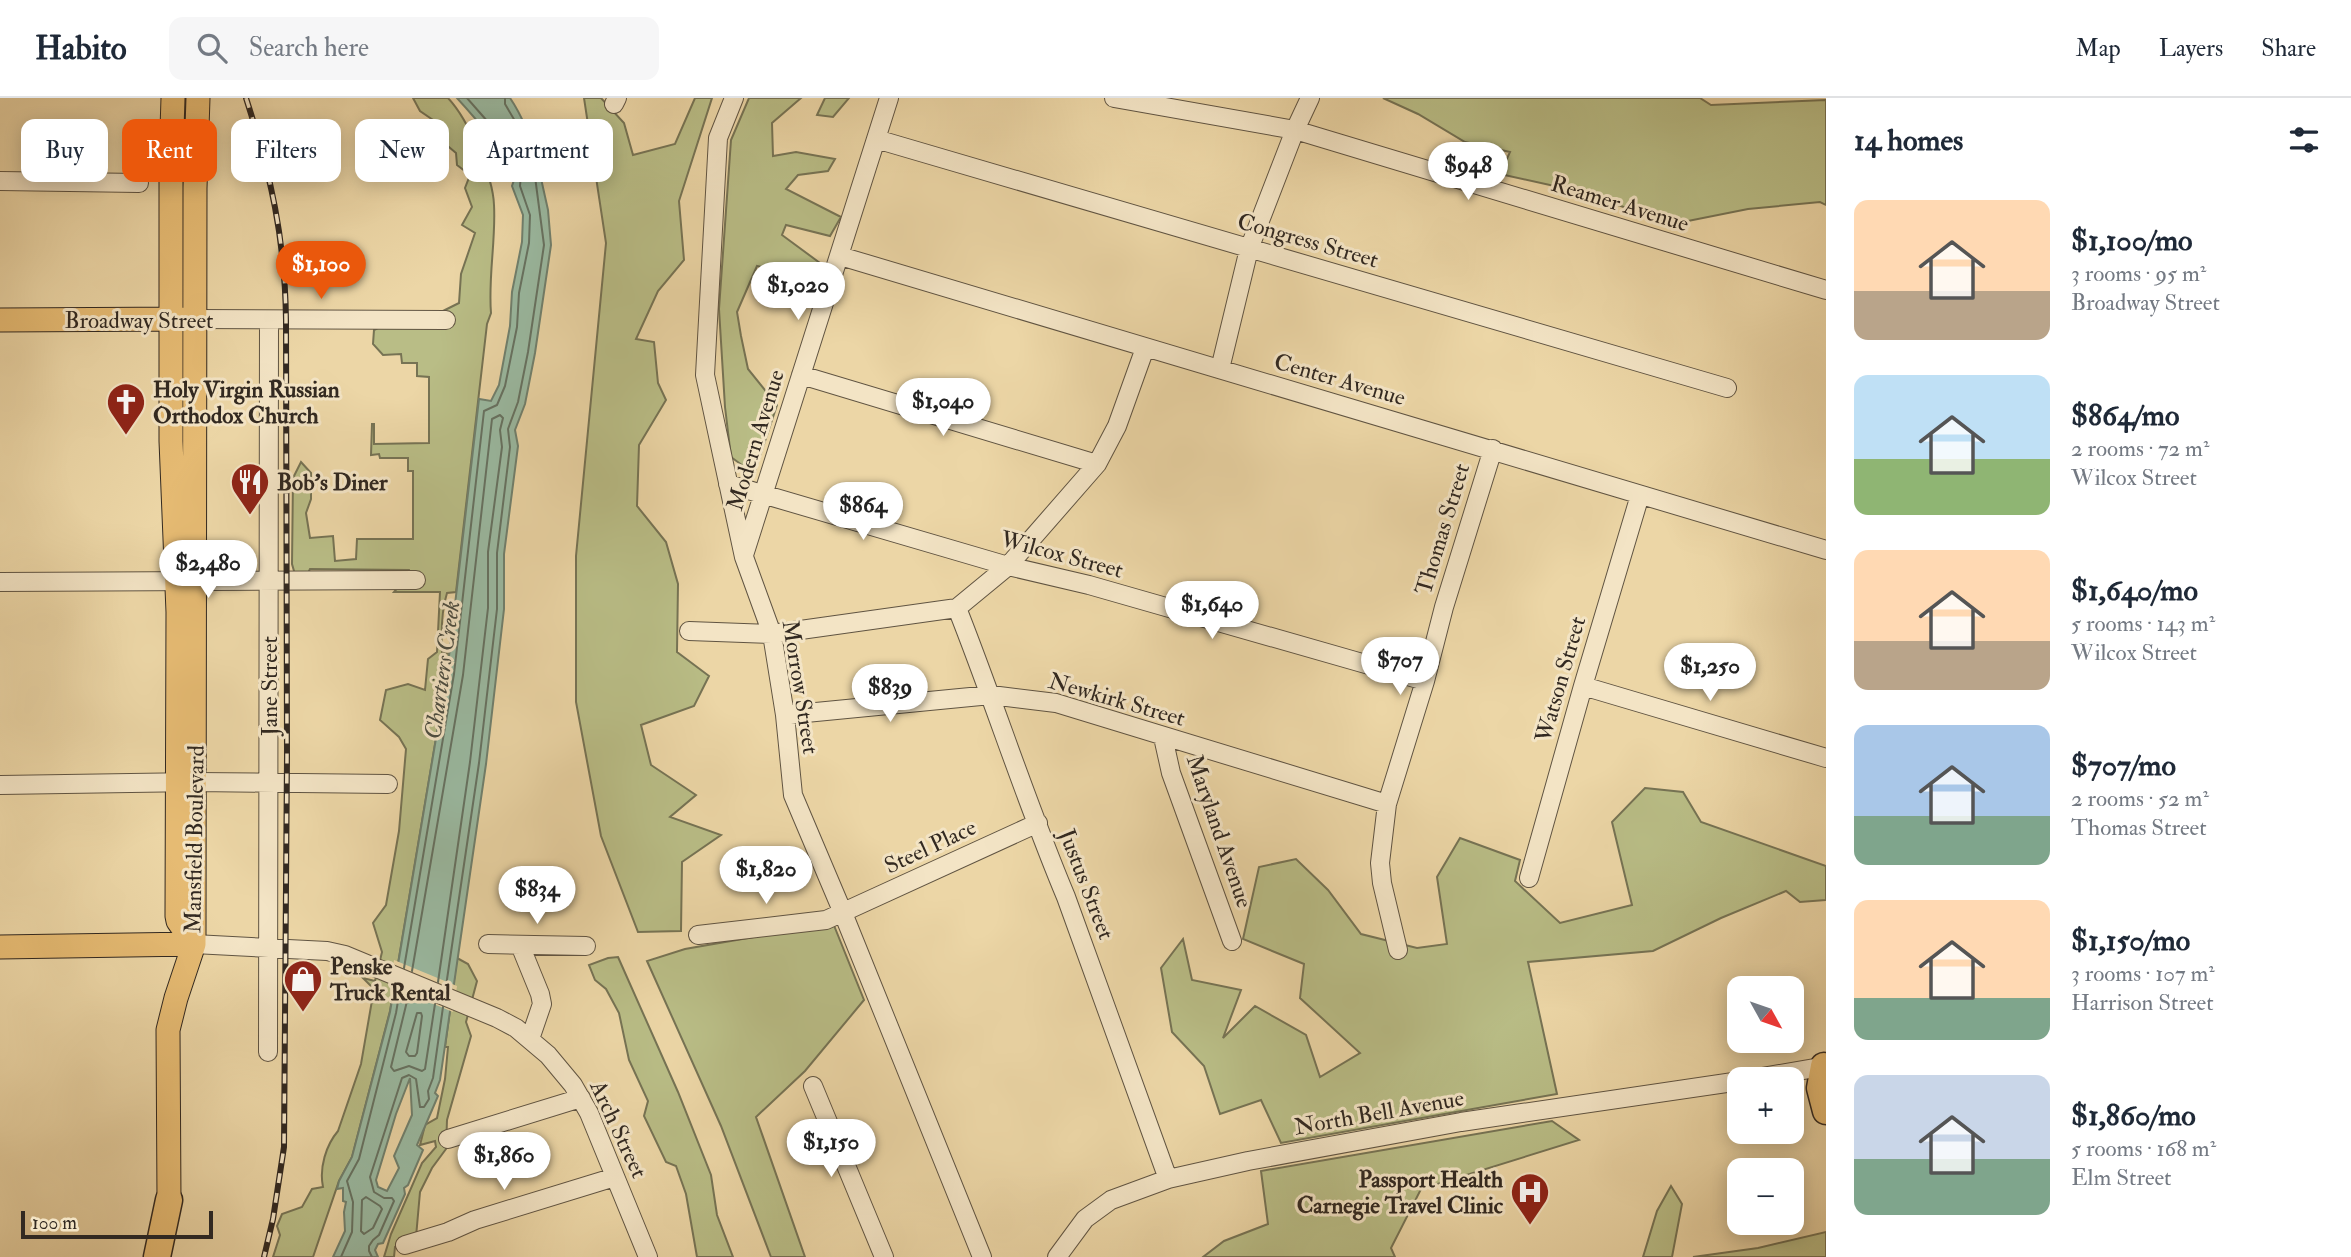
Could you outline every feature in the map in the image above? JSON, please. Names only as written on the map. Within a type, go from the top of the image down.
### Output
[{"type":"highway","points":[[1825,1068],[1820,1088],[1826,1111]]},
{"type":"highway","points":[[157,1257],[169,1200]]},
{"type":"main road","name":"Mansfield Boulevard","points":[[173,98],[171,440],[187,580]]},
{"type":"main road","name":"Mansfield Boulevard","points":[[194,944],[187,782],[187,580],[198,98]]},
{"type":"main road","name":"Broadway Street","points":[[0,320],[195,318]]},
{"type":"main road","points":[[0,947],[194,944],[168,1030],[169,1200]]},
{"type":"street","name":"Morrow Street","points":[[734,98],[719,138],[705,374],[744,557],[772,634],[785,715],[793,795],[982,1257]]},
{"type":"street","name":"Modern Avenue","points":[[744,557],[889,98]]},
{"type":"street","name":"Reamer Avenue","points":[[1114,98],[1295,130],[1826,290]]},
{"type":"street","points":[[1220,369],[1250,249],[1295,130],[1310,98]]},
{"type":"street","name":"Congress Street","points":[[876,139],[1727,388]]},
{"type":"street","points":[[0,181],[139,183]]},
{"type":"street","name":"Center Avenue","points":[[839,256],[1826,550]]},
{"type":"street","name":"Broadway Street","points":[[195,318],[446,320]]},
{"type":"street","name":"Jane Street","points":[[268,1052],[269,320]]},
{"type":"street","points":[[689,631],[772,634],[957,608],[1008,566],[1097,464],[1117,426],[1145,348]]},
{"type":"street","points":[[801,375],[1097,464]]},
{"type":"street","name":"Thomas Street","points":[[1398,950],[1380,863],[1387,804],[1493,449]]},
{"type":"street","name":"Wilcox Street","points":[[728,484],[764,492],[1008,566],[1089,585],[1425,681]]},
{"type":"street","name":"Watson Street","points":[[1529,878],[1640,495]]},
{"type":"street","points":[[0,582],[416,580]]},
{"type":"street","name":"Justus Street","points":[[957,608],[1168,1179]]},
{"type":"street","points":[[1583,686],[1826,758]]},
{"type":"street","name":"Newkirk Street","points":[[785,715],[991,695],[1056,703],[1387,804]]},
{"type":"street","name":"Maryland Avenue","points":[[1163,737],[1171,773],[1232,941]]},
{"type":"street","points":[[0,785],[187,782],[388,784]]},
{"type":"street","name":"Steel Place","points":[[698,935],[826,920],[1038,823]]},
{"type":"street","name":"Arch Street","points":[[194,944],[327,951],[345,955],[472,1006],[516,1028],[563,1072],[581,1098],[597,1130],[645,1256]]},
{"type":"street","points":[[488,944],[586,946]]},
{"type":"street","points":[[520,945],[542,1004],[530,1039]]},
{"type":"street","points":[[1804,1071],[1825,1068]]},
{"type":"street","name":"North Bell Avenue","points":[[1057,1257],[1085,1220],[1111,1200],[1168,1179],[1248,1161],[1471,1120],[1727,1083]]},
{"type":"street","points":[[813,1086],[884,1257]]},
{"type":"street","points":[[448,1139],[581,1098]]},
{"type":"street","points":[[405,1245],[615,1177]]},
{"type":"street","points":[[169,1200],[170,1257]]},
{"type":"shaded area","points":[[413,98],[448,98],[456,107],[463,120],[463,170],[457,165],[456,153],[449,147],[449,119],[432,119],[420,111]]},
{"type":"shaded area","points":[[584,98],[601,98],[624,123],[633,155],[675,144],[695,98],[712,98],[679,201],[684,260],[658,291],[636,339],[654,342],[658,383],[666,400],[639,445],[637,506],[666,542],[678,584],[677,652],[709,676],[694,706],[641,725],[651,765],[696,795],[670,817],[721,835],[682,862],[681,931],[638,932],[601,836],[576,702],[576,556],[606,243],[597,182],[613,182],[613,119],[587,119]]},
{"type":"shaded area","points":[[749,98],[801,98],[772,123],[773,156],[796,152],[835,159],[828,171],[798,175],[786,189],[841,217],[830,236],[786,225],[782,235],[820,263],[813,278],[757,266],[737,312],[748,369],[777,405],[754,474],[731,457],[719,309],[731,140]]},
{"type":"shaded area","points":[[825,98],[849,98],[833,117],[817,115]]},
{"type":"shaded area","points":[[1383,98],[1700,98],[1711,105],[1826,100],[1826,205],[1820,202],[1748,209],[1673,224],[1577,191],[1500,174],[1510,152],[1465,142],[1418,114]]},
{"type":"shaded area","points":[[467,182],[490,182],[493,193],[491,313],[487,324],[456,592],[447,593],[443,615],[442,652],[449,654],[447,673],[390,1011],[352,1157],[339,1181],[313,1257],[273,1257],[280,1235],[277,1226],[282,1214],[302,1207],[312,1189],[323,1187],[324,1157],[338,1131],[361,1064],[374,989],[363,978],[375,981],[382,952],[373,923],[386,905],[399,831],[406,749],[399,737],[380,720],[386,690],[408,684],[425,690],[428,659],[437,652],[440,592],[394,592],[410,573],[409,570],[310,569],[306,577],[296,578],[292,564],[293,478],[301,462],[311,473],[311,499],[306,513],[310,538],[333,536],[335,561],[356,559],[357,539],[413,539],[413,471],[408,471],[408,458],[380,458],[379,454],[371,455],[372,424],[374,444],[429,443],[429,377],[417,376],[417,363],[402,363],[401,354],[383,355],[373,344],[374,330],[384,325],[437,314],[459,303],[461,274],[475,233],[462,225],[472,207],[465,188]]},
{"type":"shaded area","points":[[1645,788],[1683,792],[1701,822],[1826,866],[1826,900],[1800,902],[1786,891],[1721,918],[1653,951],[1528,962],[1557,1094],[1281,1143],[1261,1100],[1220,1114],[1204,1066],[1172,1032],[1161,968],[1183,939],[1192,980],[1241,990],[1223,1038],[1255,1006],[1306,1035],[1320,1077],[1360,1053],[1300,998],[1304,964],[1243,939],[1259,867],[1296,859],[1328,890],[1361,934],[1417,948],[1447,944],[1437,877],[1460,838],[1520,860],[1515,881],[1560,923],[1632,905],[1612,822]]},
{"type":"shaded area","points":[[833,923],[864,1000],[805,1071],[756,1117],[805,1257],[771,1257],[721,1126],[647,961],[685,949]]},
{"type":"shaded area","points":[[618,957],[678,1092],[711,1175],[717,1215],[733,1257],[697,1257],[686,1194],[676,1166],[666,1162],[644,1116],[648,1101],[629,1060],[619,1013],[606,989],[595,980],[589,965]]},
{"type":"shaded area","points":[[457,958],[468,964],[477,981],[466,1022],[471,1036],[447,1120],[446,1149],[432,1168],[420,1192],[416,1237],[395,1247],[394,1257],[384,1257],[391,1234],[422,1163],[436,1147],[435,1141],[420,1145],[425,1125],[437,1118],[445,1079],[448,1047],[445,1047]]},
{"type":"shaded area","points":[[1552,1121],[1579,1140],[1421,1189],[1391,1248],[1395,1257],[1203,1257],[1224,1241],[1268,1224],[1261,1171]]},
{"type":"shaded area","points":[[1671,1186],[1682,1204],[1672,1257],[1643,1257],[1657,1211]]},
{"type":"shaded area","points":[[1826,1232],[1826,1257],[1693,1257],[1758,1248]]},
{"type":"water","points":[[457,98],[510,98],[522,119],[475,119]]},
{"type":"water","points":[[513,182],[542,182],[548,210],[551,245],[535,353],[525,404],[515,430],[518,446],[504,554],[504,609],[486,764],[440,1080],[435,1093],[438,1096],[417,1145],[423,1150],[408,1185],[404,1188],[405,1194],[383,1243],[378,1244],[375,1250],[378,1257],[333,1257],[345,1231],[346,1202],[343,1201],[343,1188],[337,1189],[352,1157],[390,1012],[447,673],[479,399],[491,401],[499,385],[510,326],[512,292],[522,242],[523,215],[512,186]],"holes":[[[410,1078],[412,1115],[394,1156],[399,1168],[387,1191],[378,1187],[376,1180]]]},
{"type":"pier","points":[[394,960],[457,986],[453,1012],[390,986]]},
{"type":"railway","points":[[246,98],[263,154],[275,208],[283,262],[286,320],[284,1147],[264,1257]]},
{"type":"place","name":"Holy Virgin Russian Orthodox Church","points":[[126,436]]},
{"type":"place","name":"Bob's Diner","points":[[250,516]]},
{"type":"place","name":"Penske Truck Rental","points":[[303,1013]]},
{"type":"place","name":"Passport Health Carnegie Travel Clinic","points":[[1530,1226]]},
{"type":"water label","name":"Chartiers Creek","points":[[442,670]]}]
